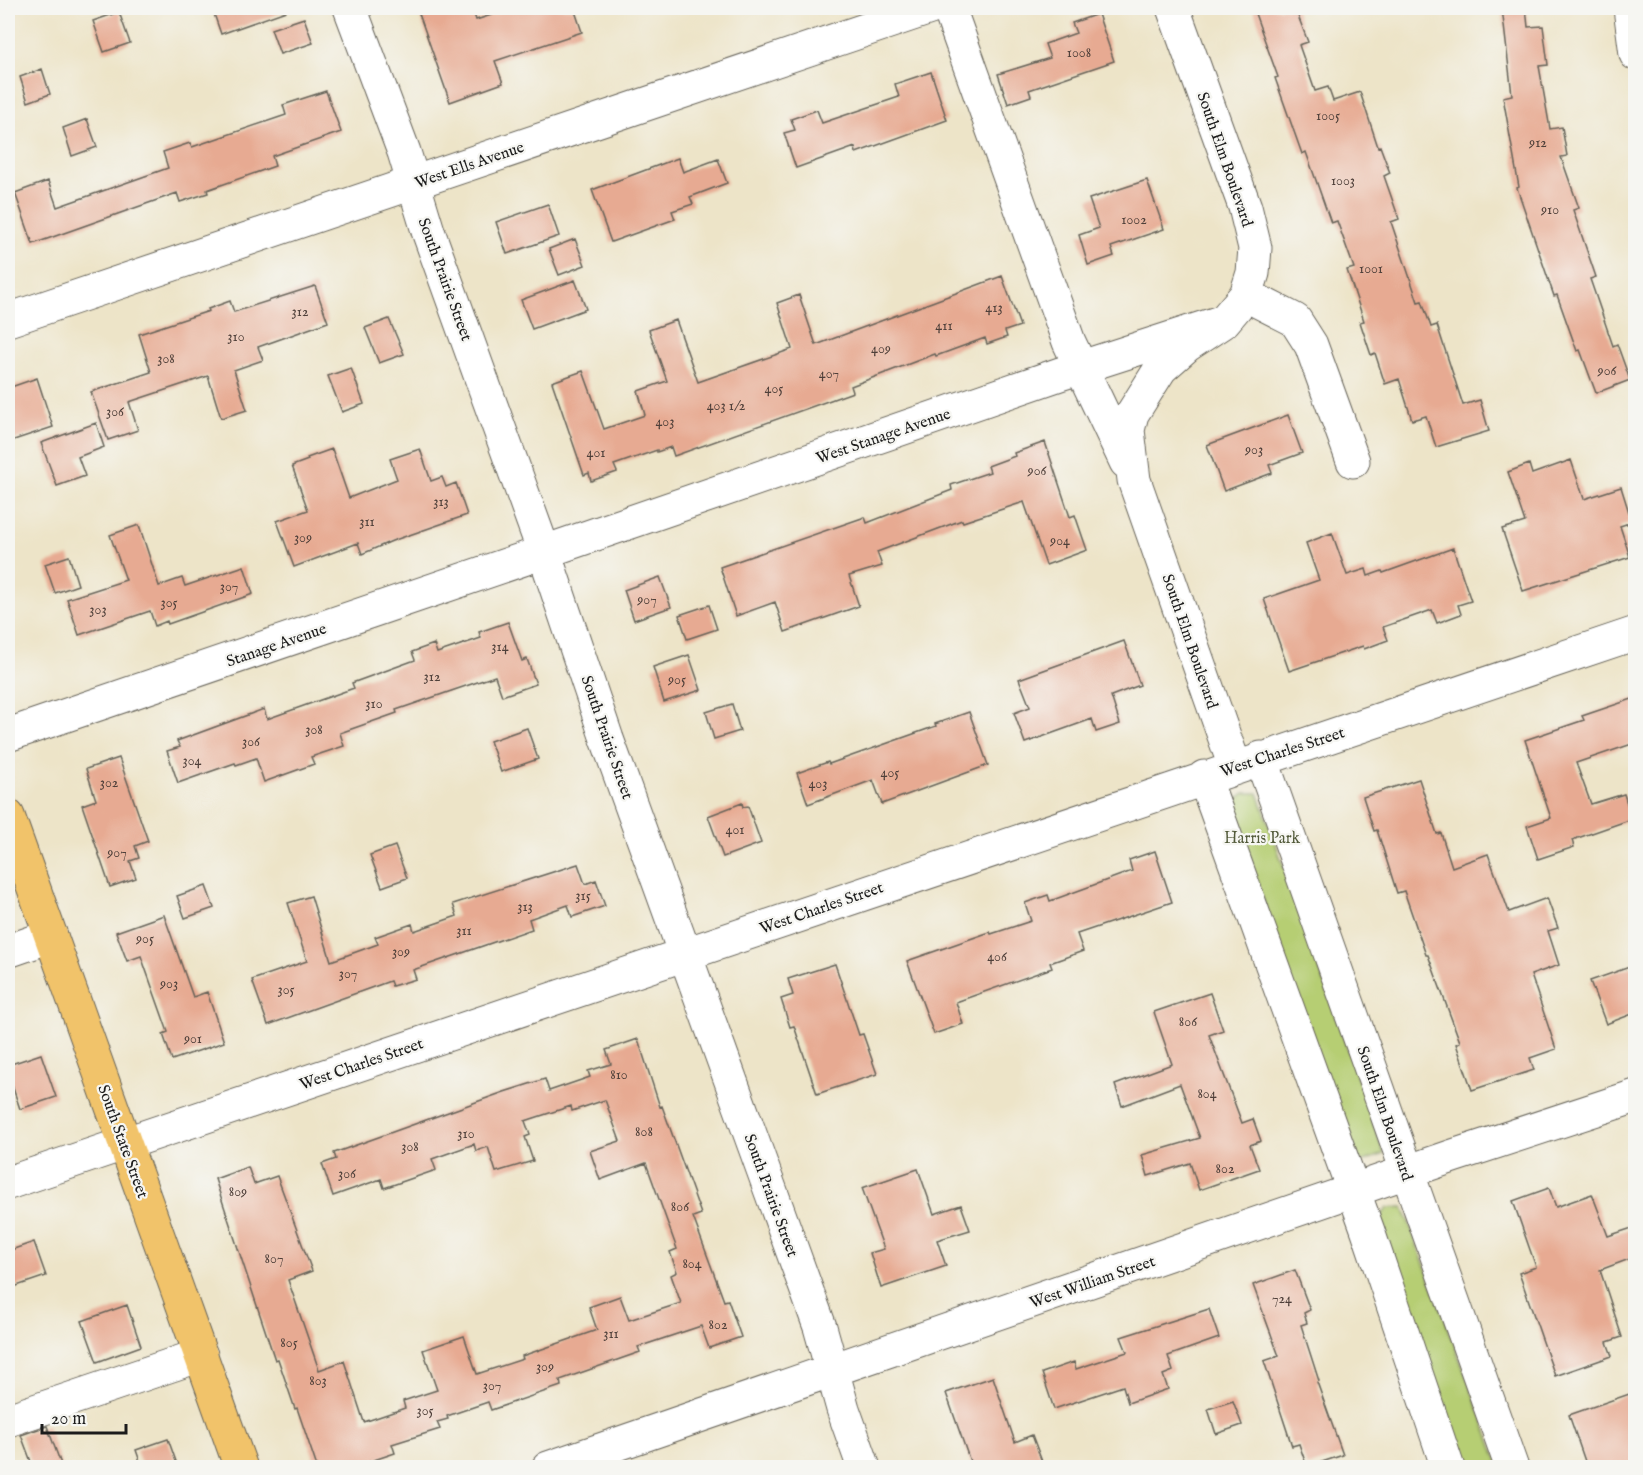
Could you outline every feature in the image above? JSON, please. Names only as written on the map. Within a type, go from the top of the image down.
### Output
[{"type":"main road","name":"South State Street","points":[[8,816],[241,1467]]},
{"type":"street","name":"South Prairie Street","points":[[350,8],[404,153],[428,231],[544,552],[607,739],[820,1327],[843,1409],[864,1467]]},
{"type":"street","name":"West Ells Avenue","points":[[8,320],[930,8]]},
{"type":"street","name":"South Elm Boulevard","points":[[949,8],[1069,342],[1134,480],[1248,763],[1407,1172],[1512,1467]]},
{"type":"street","name":"South Elm Boulevard","points":[[1134,480],[1128,430],[1132,414],[1161,368],[1186,346],[1224,321],[1246,296],[1253,273],[1255,248],[1245,207],[1173,8]]},
{"type":"street","points":[[1630,8],[1635,54]]},
{"type":"street","points":[[1246,296],[1294,320],[1311,345],[1353,461]]},
{"type":"street","name":"West Stanage Avenue","points":[[544,552],[1081,367],[1224,321]]},
{"type":"street","name":"Stanage Avenue","points":[[8,735],[544,552]]},
{"type":"street","name":"West Charles Street","points":[[8,1183],[1635,633]]},
{"type":"street","points":[[1204,777],[1353,1191],[1448,1467]]},
{"type":"street","points":[[8,951],[51,936]]},
{"type":"street","name":"West William Street","points":[[548,1467],[1635,1096]]},
{"type":"street","points":[[8,1420],[201,1355]]},
{"type":"green space","name":"Harris Park","points":[[1245,793],[1258,793],[1384,1154],[1361,1162],[1349,1153],[1232,808],[1237,799]]},
{"type":"green space","points":[[1403,1207],[1500,1467],[1460,1467],[1378,1219],[1388,1208]]},
{"type":"building","points":[[212,8],[286,8],[286,11],[221,34]]},
{"type":"building","points":[[417,8],[472,8],[476,20],[513,8],[574,8],[582,32],[495,61],[503,83],[450,102]]},
{"type":"building","points":[[1253,8],[1295,8],[1308,42],[1299,45],[1315,91],[1328,87],[1333,101],[1360,92],[1378,147],[1380,146],[1390,173],[1384,176],[1399,219],[1391,222],[1418,302],[1422,301],[1431,327],[1437,325],[1463,405],[1480,400],[1489,431],[1436,447],[1426,416],[1412,420],[1399,379],[1385,384],[1375,353],[1371,355],[1360,322],[1364,321],[1347,270],[1354,268],[1337,221],[1331,223],[1306,152],[1302,154]]},
{"type":"building","points":[[1502,8],[1526,8],[1528,27],[1543,26],[1548,65],[1539,66],[1550,129],[1562,127],[1567,156],[1561,157],[1579,208],[1573,210],[1596,277],[1590,279],[1613,346],[1617,344],[1630,380],[1596,393],[1580,350],[1577,351],[1557,295],[1554,296],[1517,188],[1519,187],[1503,97],[1512,95]]},
{"type":"building","points":[[119,12],[130,43],[104,52],[93,21]]},
{"type":"building","points":[[1098,14],[1114,61],[1029,90],[1031,96],[1008,104],[998,74],[1050,58],[1045,44],[1076,33],[1072,23]]},
{"type":"building","points":[[304,18],[313,43],[280,54],[271,29]]},
{"type":"building","points":[[42,69],[50,94],[28,102],[20,77]]},
{"type":"building","points":[[931,72],[947,120],[856,153],[855,147],[796,168],[784,133],[795,130],[791,119],[817,110],[822,123],[899,97],[895,84]]},
{"type":"building","points":[[326,91],[341,132],[272,156],[275,166],[207,190],[208,193],[180,202],[177,193],[33,244],[15,193],[48,181],[57,207],[168,168],[163,152],[190,143],[192,147],[286,115],[283,105]]},
{"type":"building","points":[[87,119],[97,147],[72,156],[63,128]]},
{"type":"building","points":[[678,158],[683,172],[718,159],[727,183],[690,197],[693,204],[672,211],[675,219],[611,242],[592,190]]},
{"type":"building","points":[[1147,180],[1164,229],[1111,247],[1114,256],[1088,265],[1079,235],[1099,228],[1089,199]]},
{"type":"building","points":[[548,204],[559,236],[507,254],[496,222]]},
{"type":"building","points":[[575,239],[585,265],[559,275],[549,249]]},
{"type":"building","points":[[1002,276],[1020,326],[1005,331],[1007,337],[987,344],[985,338],[936,356],[935,354],[851,386],[853,392],[674,456],[671,447],[614,465],[617,472],[591,481],[589,473],[584,475],[552,382],[583,371],[604,429],[645,415],[638,391],[667,381],[649,330],[676,320],[698,382],[792,349],[777,303],[799,295],[816,345]]},
{"type":"building","points":[[575,280],[586,309],[532,329],[521,300]]},
{"type":"building","points":[[315,286],[328,322],[258,347],[263,360],[234,370],[247,410],[221,418],[208,376],[129,402],[138,430],[108,440],[91,392],[151,372],[139,334],[209,311],[208,309],[230,301],[234,312]]},
{"type":"building","points":[[389,319],[404,354],[379,363],[365,328]]},
{"type":"building","points":[[351,368],[364,404],[342,412],[328,376]]},
{"type":"building","points":[[37,378],[53,427],[8,442],[8,388]]},
{"type":"building","points":[[1288,415],[1302,453],[1269,465],[1272,473],[1224,491],[1207,445]]},
{"type":"building","points":[[96,423],[104,447],[78,457],[85,476],[57,486],[41,443]]},
{"type":"building","points":[[1045,442],[1070,517],[1075,515],[1087,550],[1046,565],[1024,502],[963,522],[962,520],[877,552],[882,566],[849,576],[859,606],[785,632],[775,602],[736,616],[720,567],[865,517],[867,523],[952,490],[951,485],[990,472],[988,466],[1015,456],[1014,453]]},
{"type":"building","points":[[332,449],[349,498],[397,479],[390,459],[420,449],[431,481],[442,477],[446,487],[456,483],[467,515],[362,554],[358,543],[294,567],[277,521],[308,510],[292,466]]},
{"type":"building","points":[[1571,460],[1584,499],[1621,487],[1632,522],[1620,526],[1630,557],[1523,591],[1502,529],[1525,522],[1508,472],[1529,464],[1532,474]]},
{"type":"building","points":[[139,525],[159,586],[182,578],[185,586],[244,566],[253,594],[168,624],[167,621],[155,626],[150,611],[79,635],[67,599],[126,580],[110,535]]},
{"type":"building","points":[[1332,533],[1347,575],[1366,569],[1368,576],[1382,571],[1383,573],[1453,548],[1471,601],[1458,605],[1461,614],[1437,623],[1432,610],[1383,627],[1388,640],[1289,671],[1264,599],[1319,580],[1306,543]]},
{"type":"building","points":[[69,556],[78,585],[55,593],[45,564]]},
{"type":"building","points":[[660,577],[671,607],[634,620],[624,590]]},
{"type":"building","points":[[709,605],[717,629],[687,639],[679,615]]},
{"type":"building","points":[[508,622],[522,661],[527,659],[536,684],[502,696],[495,676],[396,710],[397,713],[340,733],[344,746],[311,757],[314,764],[264,782],[256,758],[178,783],[167,751],[180,747],[177,741],[264,709],[267,719],[354,688],[352,683],[415,660],[412,652],[434,644],[437,653],[481,638],[479,632]]},
{"type":"building","points":[[1124,641],[1140,685],[1111,696],[1120,724],[1096,732],[1092,719],[1025,743],[1014,713],[1030,707],[1019,679]]},
{"type":"building","points":[[689,655],[701,690],[664,702],[653,667]]},
{"type":"building","points":[[1635,698],[1635,743],[1576,763],[1591,804],[1624,794],[1632,819],[1572,840],[1574,847],[1538,859],[1527,826],[1551,818],[1525,740],[1584,720],[1582,716]]},
{"type":"building","points":[[732,704],[740,731],[714,739],[706,712]]},
{"type":"building","points":[[969,712],[988,765],[882,804],[873,780],[808,804],[797,773],[828,762],[829,764]]},
{"type":"building","points":[[527,728],[538,759],[501,772],[490,741]]},
{"type":"building","points":[[119,758],[148,841],[135,846],[139,858],[130,861],[136,878],[110,887],[82,805],[96,800],[86,769]]},
{"type":"building","points":[[1419,779],[1437,834],[1441,833],[1452,867],[1488,854],[1509,912],[1547,898],[1558,928],[1548,931],[1559,965],[1531,975],[1556,1049],[1530,1058],[1534,1070],[1472,1090],[1456,1044],[1460,1042],[1428,955],[1426,955],[1404,891],[1397,893],[1377,830],[1374,831],[1363,797]]},
{"type":"building","points":[[742,803],[743,807],[748,806],[761,843],[723,857],[708,816]]},
{"type":"building","points":[[395,846],[407,878],[382,887],[370,855]]},
{"type":"building","points":[[1155,851],[1172,902],[1077,934],[1083,951],[1050,963],[1052,968],[956,1002],[963,1024],[934,1034],[907,961],[990,932],[991,934],[1031,921],[1025,903],[1048,895],[1050,901],[1132,871],[1129,860]]},
{"type":"building","points":[[578,864],[585,884],[596,880],[605,906],[572,917],[568,905],[529,919],[532,929],[413,970],[416,979],[392,986],[390,981],[268,1025],[252,980],[307,961],[288,903],[311,896],[331,961],[378,944],[375,937],[412,924],[414,931],[457,916],[453,904]]},
{"type":"building","points":[[206,886],[214,908],[185,918],[177,896]]},
{"type":"building","points":[[164,915],[193,997],[207,992],[224,1042],[172,1060],[163,1034],[168,1032],[141,956],[127,961],[116,932]]},
{"type":"building","points":[[835,964],[859,1035],[863,1034],[877,1074],[817,1094],[794,1026],[790,1027],[781,999],[793,995],[788,979]]},
{"type":"building","points":[[1635,965],[1635,1013],[1606,1024],[1590,981]]},
{"type":"building","points":[[1210,993],[1223,1030],[1209,1035],[1242,1123],[1253,1119],[1261,1141],[1250,1145],[1259,1169],[1199,1190],[1190,1163],[1148,1176],[1142,1155],[1200,1138],[1180,1084],[1122,1106],[1115,1085],[1172,1064],[1154,1012]]},
{"type":"building","points":[[638,1039],[660,1107],[662,1106],[701,1214],[693,1217],[724,1301],[728,1300],[741,1337],[709,1348],[701,1326],[638,1347],[640,1352],[560,1380],[561,1386],[491,1410],[488,1402],[447,1416],[448,1419],[437,1422],[440,1429],[392,1444],[395,1453],[353,1467],[317,1467],[278,1359],[275,1360],[215,1179],[248,1167],[254,1184],[277,1176],[312,1271],[288,1280],[319,1370],[344,1361],[364,1422],[405,1408],[403,1401],[437,1390],[423,1350],[464,1336],[477,1374],[597,1330],[589,1307],[620,1296],[629,1320],[681,1303],[671,1275],[677,1272],[670,1252],[677,1249],[646,1163],[600,1180],[590,1151],[620,1141],[605,1100],[572,1111],[571,1106],[525,1121],[530,1135],[525,1137],[533,1161],[496,1172],[488,1147],[476,1151],[474,1144],[432,1159],[436,1170],[384,1188],[381,1179],[333,1196],[322,1164],[336,1159],[334,1153],[504,1092],[545,1079],[549,1091],[590,1077],[588,1071],[611,1064],[606,1050]]},
{"type":"building","points":[[41,1054],[56,1097],[20,1109],[8,1073],[8,1065]]},
{"type":"building","points":[[918,1169],[934,1214],[961,1205],[970,1230],[937,1240],[946,1266],[881,1288],[870,1253],[884,1249],[862,1188]]},
{"type":"building","points":[[1549,1188],[1556,1207],[1592,1194],[1608,1236],[1635,1227],[1635,1257],[1600,1270],[1622,1337],[1607,1342],[1612,1356],[1555,1376],[1519,1273],[1536,1267],[1513,1201]]},
{"type":"building","points":[[34,1242],[46,1276],[8,1289],[8,1251]]},
{"type":"building","points":[[1295,1270],[1310,1310],[1304,1313],[1307,1323],[1301,1325],[1319,1381],[1317,1382],[1343,1455],[1307,1467],[1299,1444],[1292,1446],[1264,1361],[1279,1356],[1253,1285]]},
{"type":"building","points":[[127,1305],[141,1346],[97,1362],[82,1321]]},
{"type":"building","points":[[1209,1309],[1219,1338],[1168,1356],[1173,1371],[1163,1375],[1168,1389],[1128,1403],[1123,1386],[1054,1409],[1042,1373],[1074,1362],[1076,1369],[1127,1352],[1121,1337]]},
{"type":"building","points":[[993,1377],[1015,1442],[1032,1435],[1044,1467],[972,1467],[946,1393]]},
{"type":"building","points":[[1635,1392],[1635,1467],[1587,1467],[1569,1415]]},
{"type":"building","points":[[1233,1401],[1242,1425],[1216,1434],[1208,1409]]},
{"type":"building","points":[[47,1426],[62,1467],[33,1467],[21,1435]]},
{"type":"building","points":[[168,1439],[178,1467],[142,1467],[136,1450]]}]
